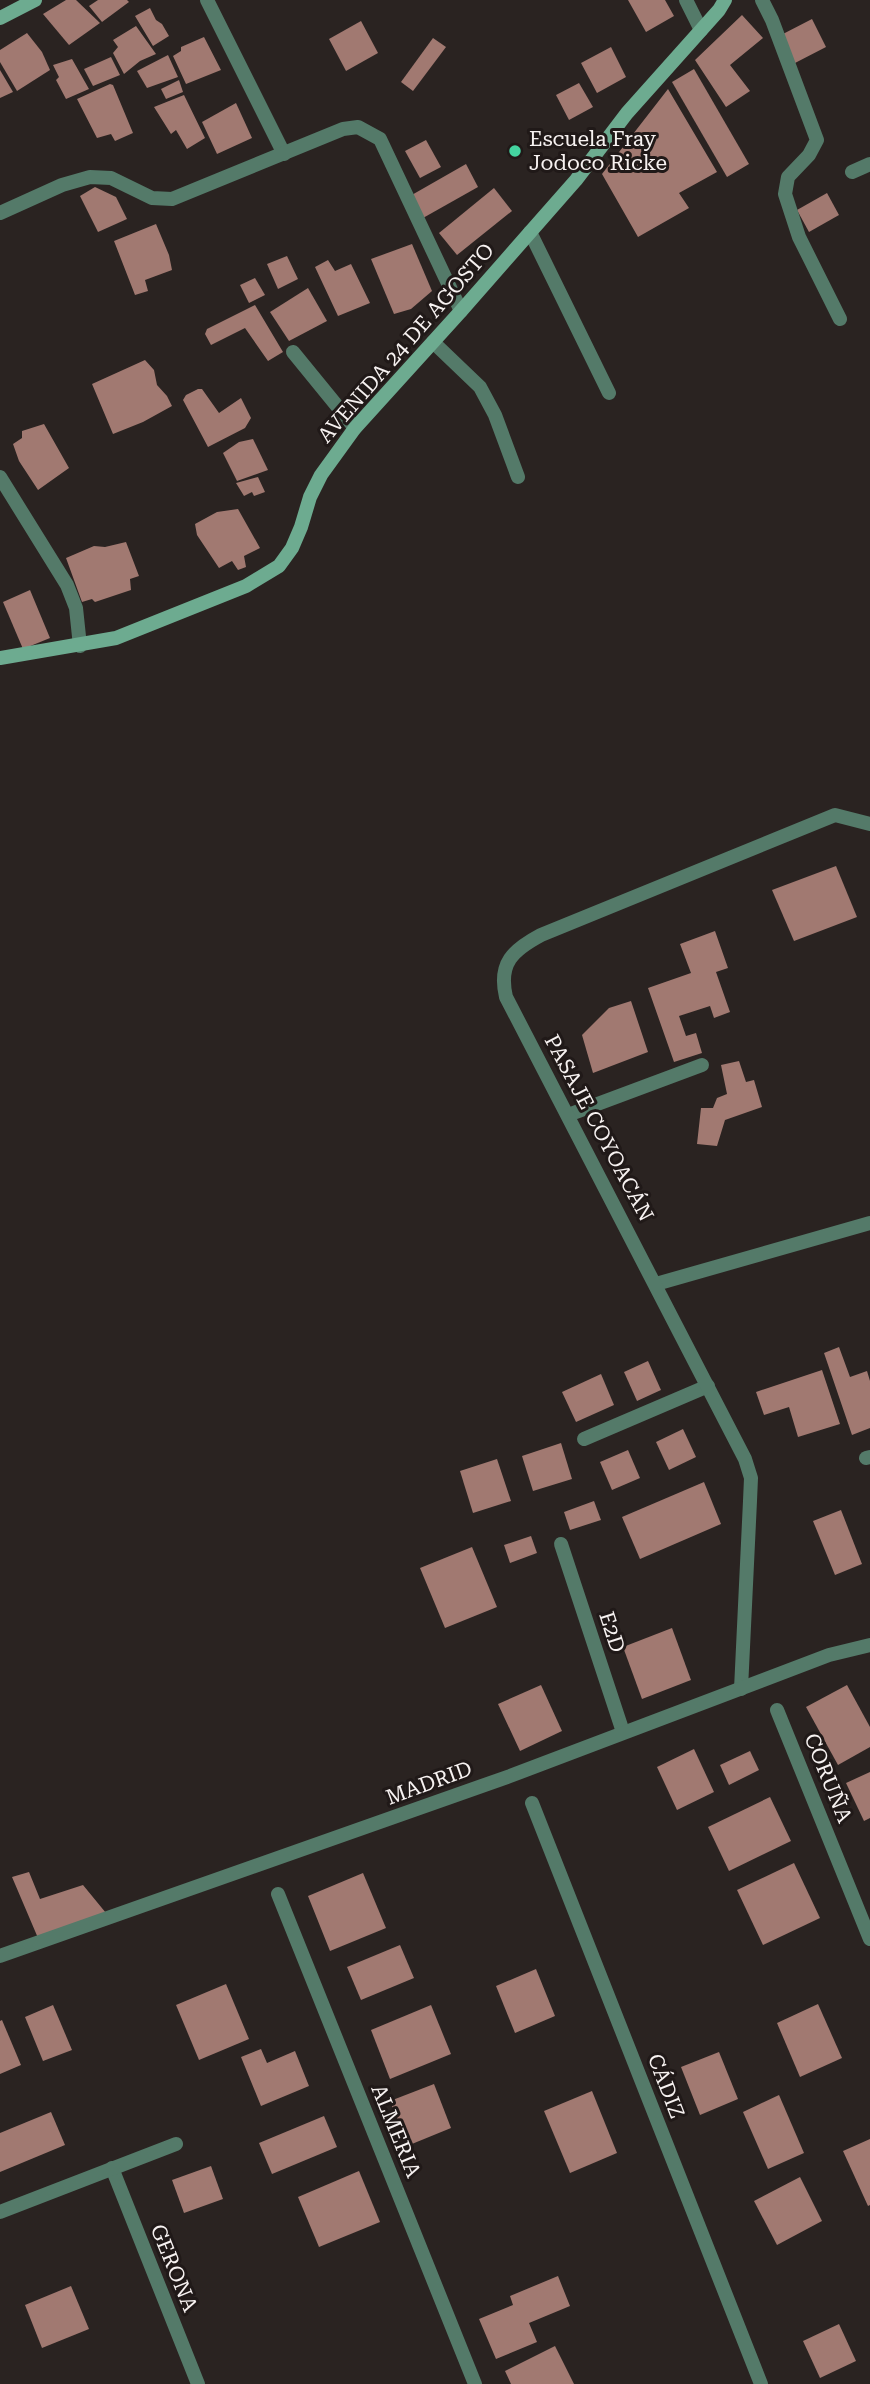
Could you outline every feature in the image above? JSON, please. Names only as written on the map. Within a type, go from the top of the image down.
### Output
[{"type":"street","points":[[0,18],[35,0]]},
{"type":"street","points":[[207,0],[284,155]]},
{"type":"street","points":[[686,0],[701,30]]},
{"type":"street","name":"AVENIDA 24 DE AGOSTO","points":[[0,658],[116,638],[246,586],[279,566],[292,548],[310,497],[321,475],[355,428],[576,180],[627,113],[725,0]]},
{"type":"street","points":[[762,0],[817,140],[809,155],[788,177],[785,194],[799,237],[840,319]]},
{"type":"street","points":[[0,213],[62,185],[90,177],[111,178],[152,198],[172,199],[343,129],[358,127],[380,139],[461,312]]},
{"type":"street","points":[[852,172],[870,164]]},
{"type":"street","points":[[530,232],[608,393]]},
{"type":"street","points":[[433,342],[480,387],[495,415],[517,477]]},
{"type":"street","points":[[293,352],[355,428]]},
{"type":"street","points":[[0,477],[67,585],[76,608],[79,646]]},
{"type":"street","name":"PASAJE COYOACÁN","points":[[741,1689],[751,1478],[709,1386],[506,997],[503,974],[509,959],[523,944],[541,935],[835,815],[870,824]]},
{"type":"street","points":[[568,1115],[702,1065]]},
{"type":"street","points":[[656,1284],[870,1223]]},
{"type":"street","points":[[584,1438],[709,1386]]},
{"type":"street","name":"E2D","points":[[561,1544],[623,1732]]},
{"type":"street","name":"MADRID","points":[[0,1956],[510,1776],[829,1655],[870,1645]]},
{"type":"street","name":"CORUÑA","points":[[778,1710],[870,1940]]},
{"type":"street","name":"CÁDIZ","points":[[532,1803],[761,2384]]},
{"type":"street","name":"ALMERIA","points":[[278,1894],[475,2384]]},
{"type":"street","points":[[0,2212],[176,2144]]},
{"type":"street","name":"GERONA","points":[[112,2168],[198,2384]]},
{"type":"building","points":[[66,0],[76,0],[100,23],[69,45],[43,14]]},
{"type":"building","points":[[98,0],[129,2],[102,22],[89,6]]},
{"type":"building","points":[[628,0],[665,0],[674,16],[646,32]]},
{"type":"building","points":[[150,8],[169,36],[153,46],[135,16]]},
{"type":"building","points":[[742,15],[763,38],[730,65],[750,91],[726,107],[695,60]]},
{"type":"building","points":[[812,19],[826,47],[795,63],[781,35]]},
{"type":"building","points":[[361,21],[378,53],[346,71],[329,39]]},
{"type":"building","points":[[136,26],[156,54],[140,61],[124,74],[113,53],[118,47],[113,40]]},
{"type":"building","points":[[27,33],[42,52],[50,70],[17,91],[0,62],[0,50]]},
{"type":"building","points":[[204,37],[221,70],[186,84],[173,56],[181,51],[181,47]]},
{"type":"building","points":[[433,38],[446,47],[413,91],[401,82]]},
{"type":"building","points":[[611,47],[626,77],[597,93],[581,63]]},
{"type":"building","points":[[168,55],[178,77],[147,88],[137,71]]},
{"type":"building","points":[[111,57],[120,75],[93,86],[84,69]]},
{"type":"building","points":[[72,59],[89,89],[66,99],[56,80],[59,77],[53,65]]},
{"type":"building","points":[[694,69],[749,164],[727,177],[672,82]]},
{"type":"building","points":[[0,70],[13,92],[0,98]]},
{"type":"building","points":[[179,80],[183,92],[166,99],[161,89]]},
{"type":"building","points":[[579,83],[593,107],[569,120],[556,95]]},
{"type":"building","points":[[113,85],[133,133],[115,141],[111,134],[97,138],[77,99]]},
{"type":"building","points":[[668,89],[717,172],[679,193],[689,208],[638,237],[602,174]]},
{"type":"building","points":[[184,95],[205,138],[187,149],[176,130],[171,134],[154,107]]},
{"type":"building","points":[[236,103],[252,138],[217,154],[202,122]]},
{"type":"building","points":[[426,140],[441,167],[420,178],[405,151]]},
{"type":"building","points":[[466,164],[478,187],[423,218],[410,196]]},
{"type":"building","points":[[95,187],[116,197],[127,219],[98,232],[80,196]]},
{"type":"building","points":[[494,188],[512,211],[457,255],[439,233]]},
{"type":"building","points":[[827,193],[839,215],[809,232],[797,210]]},
{"type":"building","points":[[156,224],[172,270],[145,280],[148,291],[135,295],[114,241]]},
{"type":"building","points":[[412,244],[432,291],[411,309],[394,314],[371,259]]},
{"type":"building","points":[[287,256],[298,279],[278,289],[267,264]]},
{"type":"building","points":[[328,260],[335,271],[351,264],[370,303],[338,316],[315,267]]},
{"type":"building","points":[[255,278],[265,295],[249,303],[240,285]]},
{"type":"building","points":[[308,288],[327,321],[289,341],[270,312]]},
{"type":"building","points":[[255,305],[283,352],[268,361],[245,328],[211,345],[205,334],[207,329]]},
{"type":"building","points":[[145,360],[154,370],[157,385],[172,406],[113,434],[92,384]]},
{"type":"building","points":[[202,389],[219,413],[241,398],[251,418],[245,428],[208,447],[183,400],[186,395]]},
{"type":"building","points":[[44,424],[69,468],[38,490],[19,461],[13,444],[22,438],[22,431]]},
{"type":"building","points":[[253,439],[268,470],[237,481],[223,453],[239,442]]},
{"type":"building","points":[[258,477],[265,492],[254,496],[252,492],[244,496],[236,483]]},
{"type":"building","points":[[238,509],[260,548],[244,556],[246,567],[238,570],[232,561],[219,568],[197,535],[195,524],[217,512]]},
{"type":"building","points":[[126,542],[139,576],[130,579],[131,590],[95,602],[92,599],[82,602],[66,558],[94,546],[105,547]]},
{"type":"building","points":[[30,590],[50,638],[23,649],[3,602]]},
{"type":"building","points":[[836,866],[857,917],[794,941],[772,890]]},
{"type":"building","points":[[715,931],[728,968],[716,972],[730,1012],[714,1018],[710,1006],[679,1016],[686,1036],[696,1033],[702,1053],[674,1062],[648,988],[691,973],[680,944]]},
{"type":"building","points":[[631,1001],[648,1052],[593,1073],[582,1035],[609,1008]]},
{"type":"building","points":[[739,1061],[746,1082],[754,1080],[762,1107],[725,1120],[717,1146],[697,1144],[701,1108],[713,1108],[717,1098],[727,1094],[721,1065]]},
{"type":"building","points":[[839,1347],[850,1377],[867,1371],[870,1381],[870,1428],[852,1435],[824,1353]]},
{"type":"building","points":[[648,1361],[661,1390],[637,1401],[624,1372]]},
{"type":"building","points":[[822,1370],[840,1424],[798,1437],[789,1407],[764,1415],[756,1392]]},
{"type":"building","points":[[601,1374],[614,1405],[576,1422],[562,1392]]},
{"type":"building","points":[[683,1429],[696,1457],[669,1470],[656,1442]]},
{"type":"building","points":[[561,1443],[572,1479],[533,1491],[522,1456]]},
{"type":"building","points":[[628,1450],[640,1478],[612,1490],[600,1462]]},
{"type":"building","points":[[497,1459],[511,1501],[473,1513],[460,1471]]},
{"type":"building","points":[[704,1482],[721,1524],[640,1559],[622,1517]]},
{"type":"building","points":[[594,1501],[601,1520],[570,1530],[564,1512]]},
{"type":"building","points":[[841,1510],[862,1564],[835,1575],[813,1521]]},
{"type":"building","points":[[531,1536],[537,1553],[510,1563],[504,1545]]},
{"type":"building","points":[[472,1547],[497,1607],[445,1628],[420,1568]]},
{"type":"building","points":[[672,1628],[691,1680],[642,1699],[623,1647]]},
{"type":"building","points":[[541,1685],[562,1731],[520,1751],[498,1704]]},
{"type":"building","points":[[847,1685],[870,1727],[870,1747],[838,1765],[806,1707]]},
{"type":"building","points":[[694,1749],[714,1792],[677,1810],[657,1767]]},
{"type":"building","points":[[750,1751],[759,1770],[729,1785],[720,1765]]},
{"type":"building","points":[[870,1772],[870,1818],[864,1821],[846,1783]]},
{"type":"building","points":[[770,1797],[791,1841],[729,1871],[708,1827]]},
{"type":"building","points":[[794,1863],[820,1918],[763,1945],[737,1890]]},
{"type":"building","points":[[29,1872],[40,1899],[83,1885],[106,1913],[38,1938],[12,1877]]},
{"type":"building","points":[[363,1873],[386,1928],[330,1951],[308,1896]]},
{"type":"building","points":[[400,1945],[414,1978],[361,2000],[347,1967]]},
{"type":"building","points":[[536,1969],[555,2016],[515,2033],[496,1986]]},
{"type":"building","points":[[226,1984],[249,2039],[199,2060],[176,2005]]},
{"type":"building","points":[[818,2004],[842,2058],[800,2077],[777,2023]]},
{"type":"building","points":[[53,2005],[72,2050],[43,2061],[25,2017]]},
{"type":"building","points":[[431,2005],[451,2054],[390,2079],[371,2030]]},
{"type":"building","points":[[2,2020],[21,2065],[0,2074],[0,2021]]},
{"type":"building","points":[[261,2049],[267,2063],[295,2051],[309,2086],[261,2106],[241,2057]]},
{"type":"building","points":[[719,2052],[738,2099],[700,2115],[681,2067]]},
{"type":"building","points":[[434,2084],[451,2128],[407,2146],[390,2101]]},
{"type":"building","points":[[592,2091],[617,2153],[570,2173],[544,2111]]},
{"type":"building","points":[[779,2095],[804,2153],[768,2169],[743,2112]]},
{"type":"building","points":[[51,2112],[65,2145],[0,2172],[0,2133]]},
{"type":"building","points":[[324,2116],[337,2147],[272,2174],[259,2143]]},
{"type":"building","points":[[870,2139],[870,2205],[868,2206],[843,2151]]},
{"type":"building","points":[[211,2166],[223,2199],[184,2213],[172,2180]]},
{"type":"building","points":[[359,2171],[380,2222],[319,2247],[298,2197]]},
{"type":"building","points":[[800,2177],[822,2221],[777,2245],[754,2201]]},
{"type":"building","points":[[558,2276],[570,2306],[529,2323],[537,2342],[496,2359],[479,2319],[513,2305],[510,2296]]},
{"type":"building","points":[[71,2286],[89,2329],[42,2348],[25,2305]]},
{"type":"building","points":[[839,2324],[856,2361],[820,2378],[803,2341]]},
{"type":"building","points":[[555,2346],[574,2384],[511,2384],[505,2371]]},
{"type":"place","name":"Escuela Fray Jodoco Ricke","points":[[515,151]]}]
